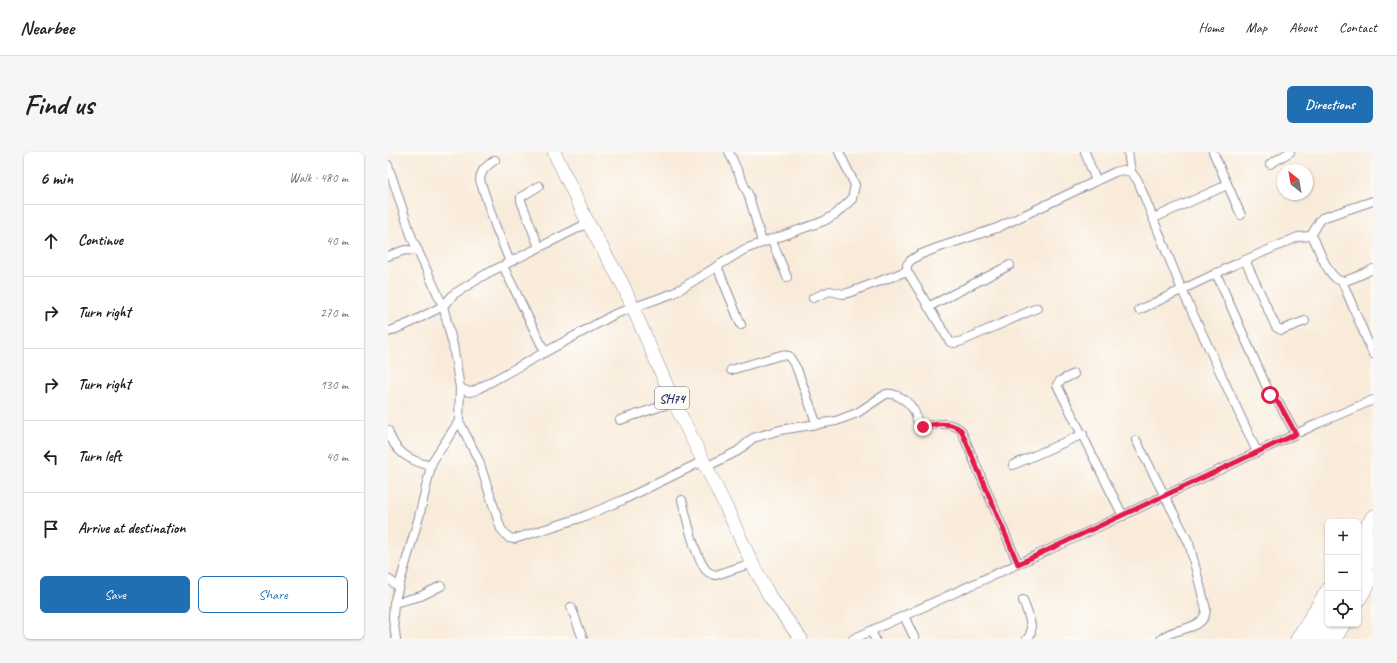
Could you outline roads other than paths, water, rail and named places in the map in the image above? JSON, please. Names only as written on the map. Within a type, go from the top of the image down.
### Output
[{"type":"main road","name":"SH74","points":[[554,152],[588,223],[612,262],[634,307],[674,402],[752,563],[770,597],[801,639]]},
{"type":"main road","points":[[1361,535],[1373,516]]},
{"type":"main road","points":[[1361,557],[1373,537]]},
{"type":"main road","points":[[1361,575],[1373,557]]},
{"type":"main road","points":[[1361,596],[1373,577]]},
{"type":"main road","points":[[1297,639],[1327,591]]},
{"type":"main road","points":[[1310,639],[1325,614]]},
{"type":"main road","points":[[1322,639],[1329,627]]},
{"type":"main road","points":[[1335,639],[1342,627]]},
{"type":"street","points":[[729,152],[749,196],[762,242]]},
{"type":"street","points":[[460,388],[469,392],[474,391],[609,317],[674,292],[716,266],[762,242],[824,221],[844,209],[852,199],[855,185],[838,152]]},
{"type":"street","points":[[1085,152],[1096,181]]},
{"type":"street","points":[[1128,152],[1131,172],[1138,181],[1182,290],[1257,452]]},
{"type":"street","points":[[1212,152],[1241,215]]},
{"type":"street","points":[[1270,164],[1290,152]]},
{"type":"street","points":[[495,160],[485,167],[481,173],[480,180],[507,264],[545,352]]},
{"type":"street","points":[[388,165],[412,238],[442,306],[453,345],[460,388],[459,421],[479,461],[501,529],[509,538],[514,539],[580,518],[704,464],[738,451],[753,438],[780,430],[818,425],[847,418],[886,394],[891,393],[897,395],[913,409],[920,427],[938,424],[958,428],[1018,564]]},
{"type":"street","points":[[1038,308],[954,343],[946,338],[907,270],[907,265],[910,261],[920,255],[997,228],[1096,181],[1123,170],[1131,172]]},
{"type":"street","points":[[1154,218],[1227,185]]},
{"type":"street","points":[[539,186],[521,197],[521,201],[539,248]]},
{"type":"street","points":[[1311,236],[1322,218],[1373,201]]},
{"type":"street","points":[[388,332],[410,323],[442,306],[454,294],[507,264],[588,223]]},
{"type":"street","points":[[1140,310],[1216,273],[1298,237],[1311,236]]},
{"type":"street","points":[[1311,236],[1314,239],[1331,274],[1336,280],[1342,281],[1373,269]]},
{"type":"street","points":[[771,239],[787,277]]},
{"type":"street","points":[[388,256],[405,250],[418,251]]},
{"type":"street","points":[[1245,260],[1276,327],[1281,330],[1305,321]]},
{"type":"street","points":[[928,307],[1010,265]]},
{"type":"street","points":[[716,266],[741,326]]},
{"type":"street","points":[[813,298],[830,291],[842,294],[907,270]]},
{"type":"street","points":[[1216,273],[1268,390],[1280,405],[1296,434]]},
{"type":"street","points":[[1342,281],[1373,354]]},
{"type":"street","points":[[731,370],[781,355],[790,356],[797,368],[818,425]]},
{"type":"street","points":[[1074,374],[1060,381],[1057,385],[1123,516]]},
{"type":"street","points":[[853,639],[1123,516],[1296,434],[1373,400]]},
{"type":"street","points":[[620,420],[674,402]]},
{"type":"street","points":[[396,639],[392,618],[394,602],[419,517],[431,466],[459,421]]},
{"type":"street","points":[[389,434],[398,450],[408,459],[431,466]]},
{"type":"street","points":[[1013,465],[1082,434]]},
{"type":"street","points":[[1136,440],[1189,543],[1205,614],[1198,624],[1166,635],[1161,639]]},
{"type":"street","points":[[682,500],[698,554],[709,574],[716,575],[752,563]]},
{"type":"street","points":[[388,579],[398,586]]},
{"type":"street","points":[[394,602],[421,596],[441,586]]},
{"type":"street","points":[[1023,600],[1031,630],[1030,636],[1027,639]]},
{"type":"street","points":[[571,607],[583,639]]},
{"type":"street","points":[[904,616],[915,639]]},
{"type":"street","points":[[871,631],[875,639]]}]
